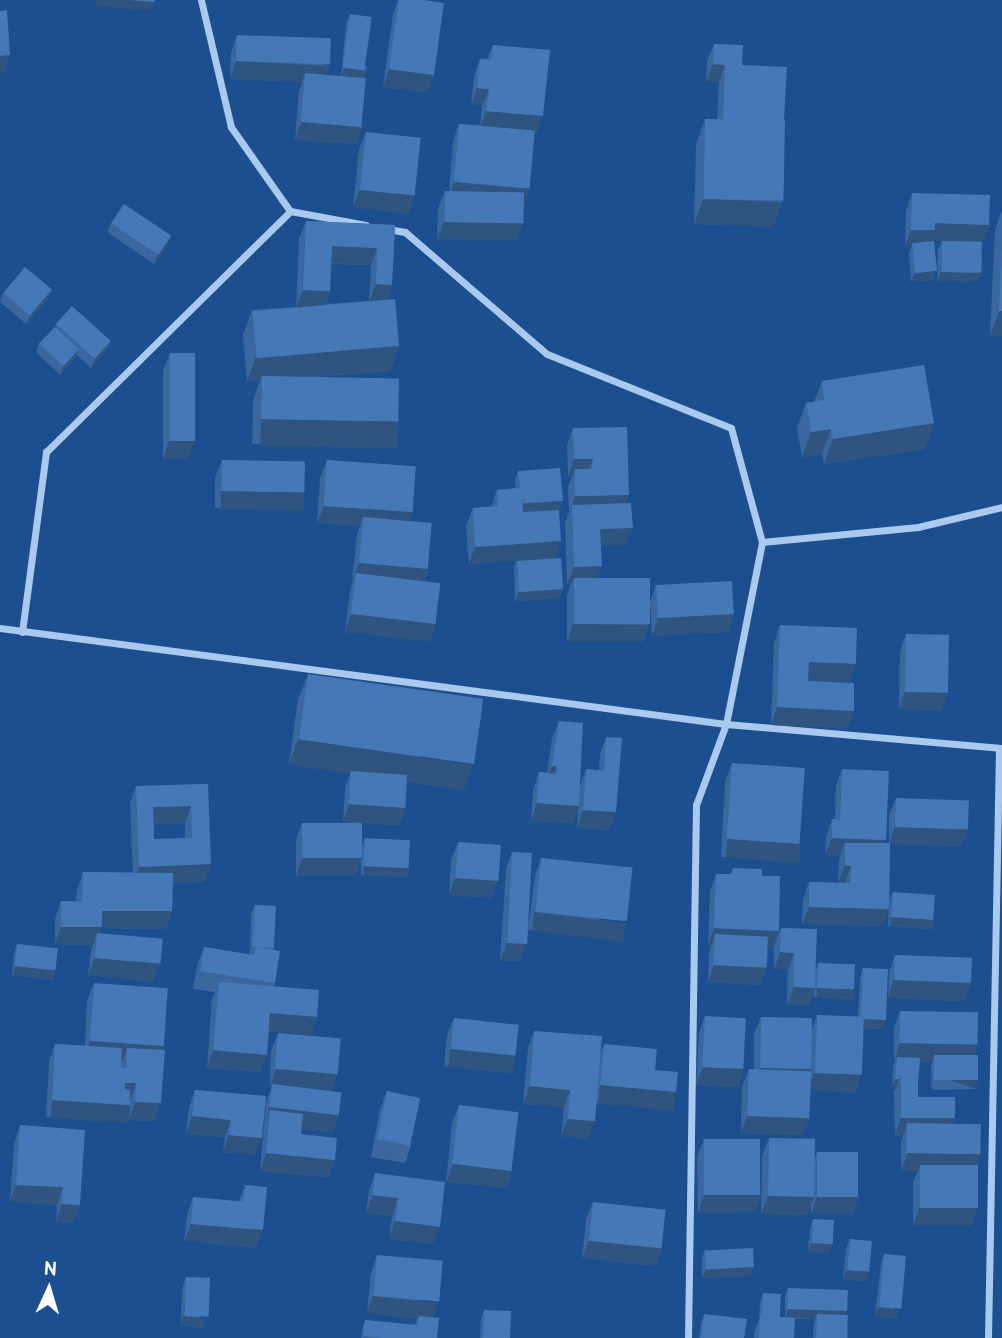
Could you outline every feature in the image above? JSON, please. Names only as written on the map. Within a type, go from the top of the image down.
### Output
[{"type":"street","points":[[201,0],[231,127],[290,211],[405,232],[547,354],[731,428],[762,542],[726,724],[696,805],[688,1338]]},
{"type":"street","points":[[22,632],[47,452],[290,211]]},
{"type":"street","points":[[762,542],[918,527],[1002,507]]},
{"type":"street","points":[[0,628],[726,724],[1001,748],[988,1338]]},
{"type":"building","points":[[399,0],[444,3],[434,75],[389,69]]},
{"type":"building","points":[[7,10],[10,55],[0,56],[0,11]]},
{"type":"building","points":[[350,14],[372,17],[364,71],[342,67]]},
{"type":"building","points":[[237,35],[331,38],[330,64],[236,61]]},
{"type":"building","points":[[714,44],[743,45],[742,65],[787,67],[784,121],[723,120],[725,65],[713,64]]},
{"type":"building","points":[[493,45],[550,50],[543,116],[486,111],[489,89],[477,88],[480,59],[491,60]]},
{"type":"building","points":[[305,73],[366,78],[361,127],[301,122]]},
{"type":"building","points":[[705,119],[785,120],[784,200],[704,199]]},
{"type":"building","points":[[459,124],[535,131],[530,188],[454,182]]},
{"type":"building","points":[[366,132],[421,138],[415,195],[360,190]]},
{"type":"building","points":[[445,191],[524,192],[523,223],[444,222]]},
{"type":"building","points":[[912,193],[990,195],[989,225],[935,223],[935,230],[911,230]]},
{"type":"building","points":[[124,204],[171,236],[158,255],[111,223]]},
{"type":"building","points":[[306,221],[395,225],[392,285],[376,284],[377,248],[332,246],[330,291],[303,290]]},
{"type":"building","points":[[934,241],[937,271],[915,273],[912,243]]},
{"type":"building","points":[[942,241],[982,242],[981,273],[941,272]]},
{"type":"building","points":[[1002,250],[1002,311],[999,311]]},
{"type":"building","points":[[25,267],[52,289],[30,316],[3,293]]},
{"type":"building","points":[[395,299],[399,346],[257,358],[253,311]]},
{"type":"building","points":[[72,306],[111,341],[95,359],[56,324]]},
{"type":"building","points":[[55,327],[79,350],[63,366],[39,344]]},
{"type":"building","points":[[170,353],[195,353],[195,441],[170,441]]},
{"type":"building","points":[[924,365],[934,423],[833,439],[831,429],[811,432],[806,403],[824,400],[822,381]]},
{"type":"building","points":[[262,376],[399,378],[398,421],[261,419]]},
{"type":"building","points":[[627,427],[629,495],[575,496],[575,469],[592,469],[593,459],[574,459],[573,428]]},
{"type":"building","points":[[222,460],[305,461],[304,492],[221,491]]},
{"type":"building","points":[[327,460],[416,466],[413,512],[324,506]]},
{"type":"building","points":[[560,468],[563,501],[523,503],[518,471]]},
{"type":"building","points":[[522,488],[523,512],[559,510],[561,541],[475,547],[473,508],[498,506],[497,490]]},
{"type":"building","points":[[631,503],[633,528],[600,529],[602,566],[574,567],[572,505]]},
{"type":"building","points":[[363,517],[432,523],[428,569],[359,563]]},
{"type":"building","points":[[561,558],[563,589],[519,592],[517,561]]},
{"type":"building","points":[[356,573],[440,583],[435,624],[351,614]]},
{"type":"building","points":[[574,578],[650,578],[650,624],[574,624]]},
{"type":"building","points":[[732,581],[734,614],[658,618],[656,585]]},
{"type":"building","points":[[780,625],[857,628],[856,664],[809,662],[808,681],[854,683],[854,711],[777,707]]},
{"type":"building","points":[[906,634],[949,635],[948,693],[905,692]]},
{"type":"building","points":[[308,674],[483,699],[474,764],[299,739]]},
{"type":"building","points":[[559,721],[583,723],[579,806],[537,803],[539,772],[557,774],[557,766],[552,766]]},
{"type":"building","points":[[606,737],[622,738],[616,812],[583,810],[586,769],[604,771]]},
{"type":"building","points":[[732,763],[805,768],[800,844],[727,839]]},
{"type":"building","points":[[842,769],[889,771],[886,840],[832,838],[832,819],[840,820]]},
{"type":"building","points":[[351,771],[407,775],[405,808],[349,804]]},
{"type":"building","points":[[208,784],[211,864],[139,867],[136,786]],"holes":[[[191,806],[192,838],[154,839],[153,807]]]},
{"type":"building","points":[[896,798],[969,801],[968,830],[895,827]]},
{"type":"building","points":[[302,823],[362,823],[362,858],[302,858]]},
{"type":"building","points":[[365,838],[410,840],[408,868],[364,866]]},
{"type":"building","points":[[458,842],[501,845],[498,881],[455,878]]},
{"type":"building","points":[[845,843],[890,843],[889,909],[809,907],[809,882],[851,883],[851,866],[845,865]]},
{"type":"building","points":[[512,852],[532,853],[527,944],[507,943]]},
{"type":"building","points":[[541,858],[632,868],[627,921],[535,912]]},
{"type":"building","points":[[733,868],[762,869],[762,876],[780,876],[779,931],[714,928],[716,874],[732,874]]},
{"type":"building","points":[[83,872],[173,873],[172,911],[102,911],[102,927],[61,927],[61,901],[82,902]]},
{"type":"building","points":[[893,892],[935,895],[933,920],[891,917]]},
{"type":"building","points":[[255,905],[276,906],[274,948],[253,947]]},
{"type":"building","points":[[781,928],[817,929],[815,988],[794,987],[794,953],[780,952]]},
{"type":"building","points":[[97,933],[163,939],[161,964],[95,958]]},
{"type":"building","points":[[715,934],[768,937],[766,968],[713,965]]},
{"type":"building","points":[[17,944],[58,948],[55,970],[15,966]]},
{"type":"building","points":[[204,947],[254,955],[256,947],[280,951],[275,983],[200,971]]},
{"type":"building","points":[[895,955],[972,958],[971,983],[894,980]]},
{"type":"building","points":[[818,963],[855,964],[854,989],[817,988]]},
{"type":"building","points":[[863,968],[888,969],[886,1020],[861,1017]]},
{"type":"building","points":[[219,982],[319,990],[317,1017],[270,1013],[267,1055],[213,1050]]},
{"type":"building","points":[[94,983],[168,988],[164,1046],[90,1041]]},
{"type":"building","points":[[900,1011],[978,1012],[977,1044],[899,1043]]},
{"type":"building","points":[[817,1015],[864,1017],[862,1075],[815,1073]]},
{"type":"building","points":[[705,1016],[746,1018],[743,1069],[702,1067]]},
{"type":"building","points":[[761,1017],[812,1018],[811,1069],[760,1068]]},
{"type":"building","points":[[454,1018],[519,1025],[515,1056],[451,1049]]},
{"type":"building","points":[[534,1031],[602,1036],[595,1121],[568,1119],[570,1090],[530,1086]]},
{"type":"building","points":[[278,1033],[341,1038],[338,1074],[275,1069]]},
{"type":"building","points":[[55,1044],[122,1048],[121,1068],[126,1069],[127,1048],[165,1050],[161,1103],[135,1102],[136,1083],[125,1083],[125,1089],[130,1090],[130,1105],[52,1100]]},
{"type":"building","points":[[604,1044],[657,1049],[655,1070],[678,1072],[676,1092],[600,1085]]},
{"type":"building","points":[[934,1055],[978,1055],[978,1080],[934,1080]]},
{"type":"building","points":[[897,1057],[920,1058],[918,1080],[918,1074],[901,1074],[899,1079],[895,1079]]},
{"type":"building","points":[[749,1069],[811,1071],[809,1118],[747,1116]]},
{"type":"building","points":[[901,1074],[918,1074],[918,1097],[955,1097],[955,1118],[901,1118]]},
{"type":"building","points":[[272,1084],[341,1093],[339,1115],[269,1107]]},
{"type":"building","points":[[195,1090],[266,1096],[262,1138],[229,1135],[231,1120],[192,1116]]},
{"type":"building","points":[[387,1091],[420,1098],[410,1146],[377,1139]]},
{"type":"building","points":[[459,1105],[519,1112],[511,1171],[452,1164]]},
{"type":"building","points":[[270,1110],[303,1114],[301,1134],[337,1138],[335,1160],[266,1153]]},
{"type":"building","points":[[907,1123],[981,1124],[980,1154],[906,1153]]},
{"type":"building","points":[[20,1125],[85,1130],[80,1205],[62,1204],[63,1187],[16,1185]]},
{"type":"building","points":[[769,1138],[815,1139],[814,1197],[768,1196]]},
{"type":"building","points":[[704,1139],[760,1139],[760,1195],[704,1195]]},
{"type":"building","points":[[817,1152],[858,1152],[858,1197],[817,1197]]},
{"type":"building","points":[[920,1165],[978,1165],[978,1208],[920,1208]]},
{"type":"building","points":[[375,1173],[445,1182],[440,1227],[395,1221],[398,1198],[373,1195]]},
{"type":"building","points":[[245,1185],[267,1187],[263,1230],[191,1224],[193,1197],[243,1202]]},
{"type":"building","points":[[593,1202],[666,1210],[662,1248],[589,1241]]},
{"type":"building","points":[[813,1219],[834,1220],[833,1244],[812,1243]]},
{"type":"building","points":[[850,1239],[872,1241],[869,1272],[847,1270]]},
{"type":"building","points":[[753,1248],[754,1267],[706,1269],[705,1251]]},
{"type":"building","points":[[884,1254],[906,1256],[901,1309],[879,1307]]},
{"type":"building","points":[[377,1255],[443,1261],[439,1302],[373,1296]]},
{"type":"building","points":[[186,1277],[210,1278],[209,1317],[185,1316]]},
{"type":"building","points":[[788,1288],[848,1290],[847,1311],[787,1309]]},
{"type":"building","points":[[763,1293],[781,1294],[780,1317],[762,1316]]},
{"type":"building","points":[[484,1310],[511,1311],[510,1338],[483,1338]]},
{"type":"building","points":[[704,1314],[747,1319],[744,1338],[701,1338]]},
{"type":"building","points":[[817,1314],[848,1315],[847,1338],[816,1338]]},
{"type":"building","points":[[419,1316],[439,1318],[437,1338],[363,1336],[365,1320],[417,1325]]},
{"type":"building","points":[[760,1316],[795,1318],[794,1338],[759,1338]]}]
